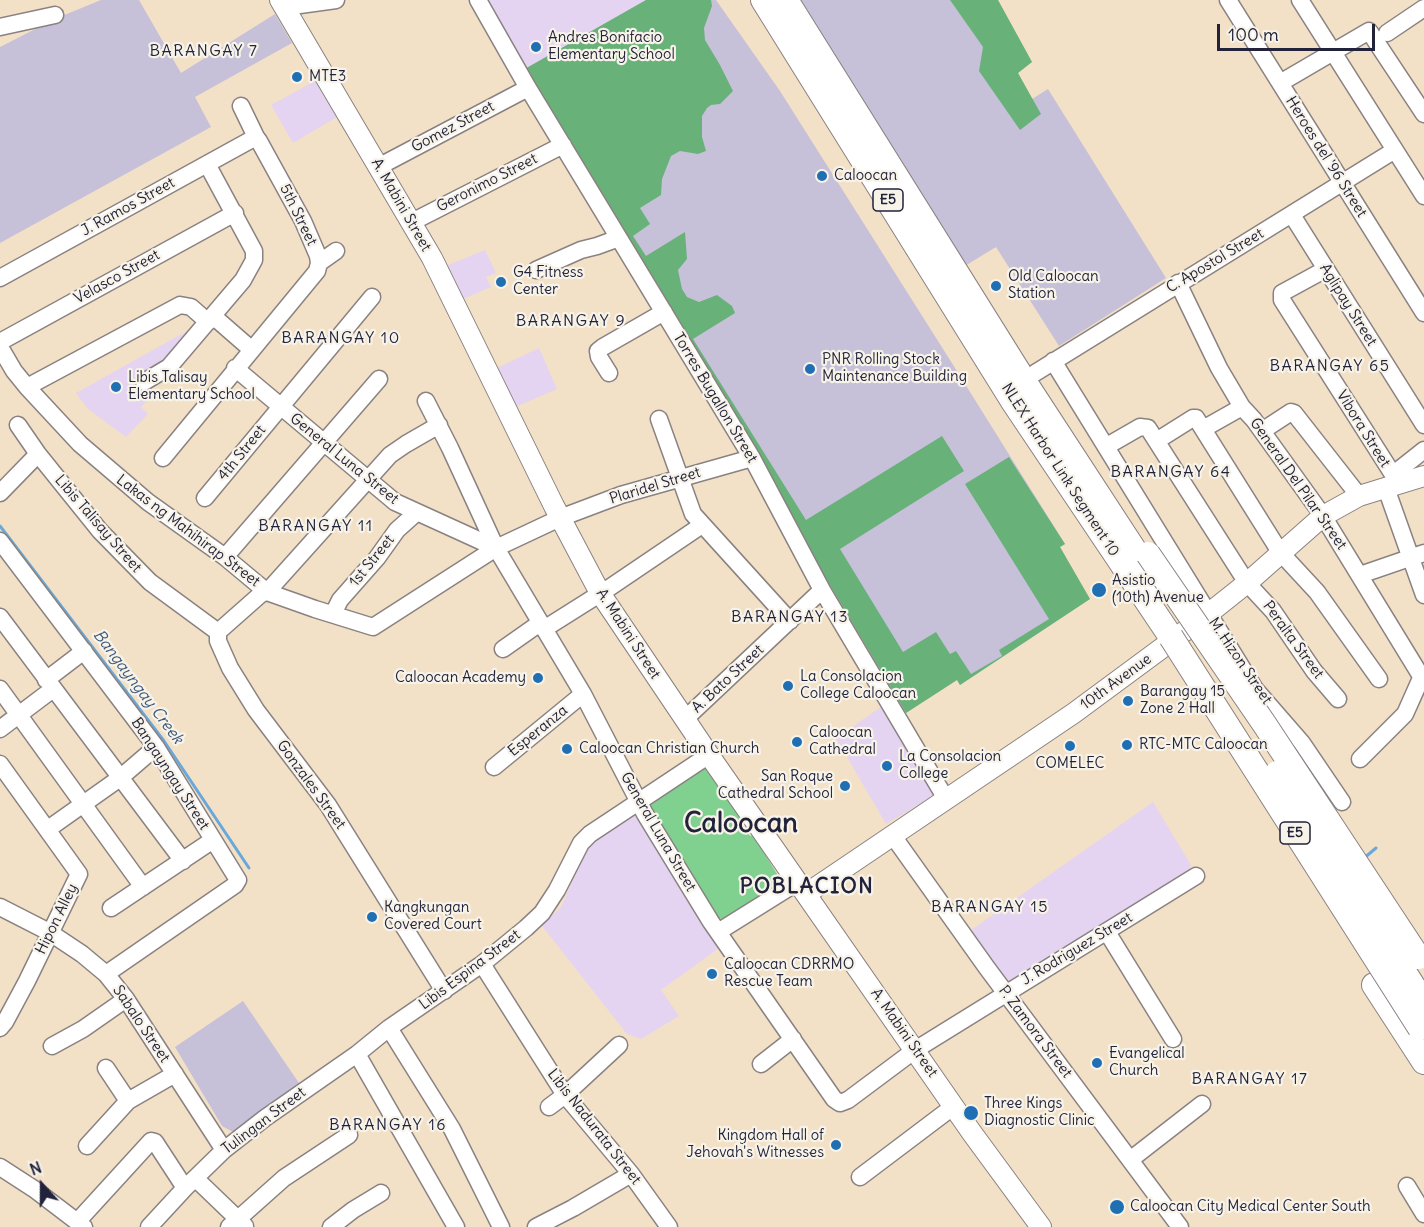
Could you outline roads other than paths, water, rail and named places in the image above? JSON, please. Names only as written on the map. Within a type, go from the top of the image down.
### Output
[{"type":"highway","name":"NLEX Harbor Link Segment 10","points":[[763,0],[1026,388],[1184,628],[1424,1003]]},
{"type":"highway","name":"NLEX Harbor Link Segment 10","points":[[786,0],[1026,388],[1177,647],[1423,1033]]},
{"type":"highway","points":[[1026,388],[1092,472],[1259,716],[1421,962]]},
{"type":"highway","points":[[1026,388],[1071,500],[1224,750],[1424,1062]]},
{"type":"main road","name":"A. Mabini Street","points":[[282,3],[432,258],[560,518],[600,593],[709,755],[1041,1227]]},
{"type":"main road","name":"10th Avenue","points":[[802,888],[893,836],[1074,713],[1208,614],[1323,516],[1359,496],[1424,476]]},
{"type":"street","points":[[282,3],[336,0]]},
{"type":"street","name":"Torres Bugallon Street","points":[[478,0],[528,88],[752,458],[822,590],[946,799]]},
{"type":"street","name":"Heroes del '96 Street","points":[[1228,0],[1424,313]]},
{"type":"street","points":[[1300,0],[1424,194]]},
{"type":"street","points":[[1387,33],[1424,8]]},
{"type":"street","points":[[0,27],[55,15]]},
{"type":"street","points":[[1280,83],[1369,31],[1424,114]]},
{"type":"street","name":"Gomez Street","points":[[378,167],[528,88]]},
{"type":"street","name":"5th Street","points":[[163,459],[235,368],[317,271],[319,262],[303,221],[260,141],[255,137],[241,106]]},
{"type":"street","name":"J. Ramos Street","points":[[0,278],[255,137]]},
{"type":"street","name":"Geronimo Street","points":[[412,222],[563,145]]},
{"type":"street","name":"C. Apostol Street","points":[[1026,388],[1053,361],[1395,150]]},
{"type":"street","points":[[144,382],[169,367],[243,280],[254,260],[254,251],[207,164]]},
{"type":"street","name":"Velasco Street","points":[[0,342],[235,213]]},
{"type":"street","name":"Aglipay Street","points":[[1292,215],[1424,425]]},
{"type":"street","points":[[536,270],[580,250],[619,237]]},
{"type":"street","points":[[319,262],[336,251]]},
{"type":"street","name":"Vibora Street","points":[[1326,269],[1282,293],[1282,300],[1393,484]]},
{"type":"street","name":"General Del Pilar Street","points":[[1178,283],[1219,368],[1242,406],[1323,516],[1423,680]]},
{"type":"street","name":"4th Street","points":[[206,498],[372,297]]},
{"type":"street","points":[[27,387],[180,305],[191,307],[211,319],[252,350]]},
{"type":"street","points":[[609,373],[598,351],[664,312]]},
{"type":"street","name":"Lakas ng Mahihirap Street","points":[[0,347],[14,371],[27,387],[80,444],[148,502],[225,557],[267,592],[373,627],[496,548],[560,518]]},
{"type":"street","name":"M. Hizon Street","points":[[1053,361],[1255,689],[1302,743],[1342,802]]},
{"type":"street","name":"General Luna Street","points":[[235,368],[395,502],[496,548]]},
{"type":"street","points":[[225,557],[380,379]]},
{"type":"street","name":"General Luna Street","points":[[426,400],[496,548],[583,694],[668,852],[718,932],[834,1099],[840,1103]]},
{"type":"street","points":[[1203,429],[1242,406]]},
{"type":"street","points":[[1262,432],[1291,412],[1294,413],[1359,496]]},
{"type":"street","points":[[1107,446],[1144,426],[1158,440],[1195,417],[1280,552],[1317,592],[1379,679]]},
{"type":"street","points":[[659,419],[693,514],[790,621]]},
{"type":"street","name":"Libis Talisay Street","points":[[18,425],[38,454],[100,531],[150,582],[218,632]]},
{"type":"street","points":[[218,632],[261,594],[267,592],[390,455],[439,425]]},
{"type":"street","name":"Peralta Street","points":[[1158,440],[1247,583],[1273,610],[1314,672],[1338,699]]},
{"type":"street","points":[[1424,450],[1400,469],[1393,484],[1418,555],[1424,595]]},
{"type":"street","points":[[0,493],[38,454]]},
{"type":"street","name":"Plaridel Street","points":[[560,518],[621,495],[752,458]]},
{"type":"street","name":"1st Street","points":[[333,614],[340,600],[377,558],[397,530],[416,513]]},
{"type":"street","points":[[503,649],[600,593],[702,525]]},
{"type":"street","name":"Bangayngay Street","points":[[0,541],[156,747],[238,880],[235,885],[106,974]]},
{"type":"street","points":[[1360,575],[1418,555]]},
{"type":"street","name":"A. Bato Street","points":[[686,719],[822,590]]},
{"type":"street","points":[[0,617],[183,861]]},
{"type":"street","name":"Gonzales Street","points":[[218,632],[220,649],[256,710],[328,805],[444,991]]},
{"type":"street","points":[[0,729],[20,716],[84,651]]},
{"type":"street","points":[[1360,759],[1405,714],[1423,680]]},
{"type":"street","points":[[0,689],[143,887]]},
{"type":"street","name":"Esperanza","points":[[494,767],[583,694]]},
{"type":"street","points":[[48,829],[120,778],[156,747]]},
{"type":"street","name":"Libis Espina Street","points":[[389,1028],[482,964],[542,913],[557,890],[581,843],[590,834],[709,755]]},
{"type":"street","name":"Hipon Alley","points":[[0,764],[79,873],[3,1025]]},
{"type":"street","name":"P. Zamora Street","points":[[893,836],[1005,993],[1180,1227]]},
{"type":"street","points":[[111,908],[213,840]]},
{"type":"street","name":"J. Rodriguez Street","points":[[840,1103],[848,1100],[915,1050],[1196,876]]},
{"type":"street","points":[[718,932],[802,888]]},
{"type":"street","name":"Sabalo Street","points":[[0,907],[49,932],[82,954],[106,974],[126,999],[224,1150]]},
{"type":"street","points":[[1107,932],[1173,1039]]},
{"type":"street","name":"Libis Nadurata Street","points":[[482,964],[566,1095],[631,1174],[669,1227]]},
{"type":"street","points":[[52,1046],[83,1029],[126,999]]},
{"type":"street","points":[[389,1028],[452,1128],[501,1227]]},
{"type":"street","name":"Tulingan Street","points":[[149,1227],[224,1150],[265,1118],[357,1054],[389,1028]]},
{"type":"street","points":[[761,1064],[793,1039]]},
{"type":"street","points":[[549,1107],[566,1095],[619,1044]]},
{"type":"street","points":[[357,1054],[456,1227]]},
{"type":"street","points":[[106,1068],[128,1101]]},
{"type":"street","points":[[87,1146],[128,1101],[175,1074]]},
{"type":"street","points":[[1130,1160],[1202,1104]]},
{"type":"street","points":[[860,1177],[954,1106]]},
{"type":"street","points":[[0,1167],[81,1224],[151,1141],[155,1142],[190,1183],[237,1224],[284,1178],[348,1135]]},
{"type":"street","points":[[536,1227],[562,1221],[631,1174]]},
{"type":"street","points":[[1407,1186],[1424,1214]]},
{"type":"street","points":[[331,1227],[353,1210],[381,1194]]},
{"type":"waterway","name":"Bangayngay Creek","points":[[0,526],[164,741],[249,868]]},
{"type":"waterway","points":[[1363,859],[1376,848]]},
{"type":"place","name":"Andres Bonifacio Elementary School","points":[[536,47]]},
{"type":"place","name":"MTE3","points":[[297,77]]},
{"type":"place","name":"Caloocan","points":[[822,176]]},
{"type":"place","name":"G4 Fitness Center","points":[[501,282]]},
{"type":"place","name":"Old Caloocan Station","points":[[996,286]]},
{"type":"place","name":"PNR Rolling Stock Maintenance Building","points":[[810,369]]},
{"type":"place","name":"Libis Talisay Elementary School","points":[[116,387]]},
{"type":"place","name":"Asistio (10th) Avenue","points":[[1099,590]]},
{"type":"place","name":"Caloocan Academy","points":[[538,678]]},
{"type":"place","name":"La Consolacion College Caloocan","points":[[788,686]]},
{"type":"place","name":"Barangay 15 Zone 2 Hall","points":[[1128,701]]},
{"type":"place","name":"Caloocan Cathedral","points":[[797,742]]},
{"type":"place","name":"RTC-MTC Caloocan","points":[[1127,745]]},
{"type":"place","name":"COMELEC","points":[[1070,746]]},
{"type":"place","name":"Caloocan Christian Church","points":[[567,749]]},
{"type":"place","name":"La Consolacion College","points":[[887,766]]},
{"type":"place","name":"San Roque Cathedral School","points":[[845,786]]},
{"type":"place","name":"Kangkungan Covered Court","points":[[372,917]]},
{"type":"place","name":"Caloocan CDRRMO Rescue Team","points":[[712,974]]},
{"type":"place","name":"Evangelical Church","points":[[1097,1063]]},
{"type":"place","name":"Three Kings Diagnostic Clinic","points":[[971,1113]]},
{"type":"place","name":"Kingdom Hall of Jehovah's Witnesses","points":[[836,1145]]},
{"type":"place","name":"Caloocan City Medical Center South","points":[[1117,1207]]},
{"type":"district","name":"BARANGAY 7","points":[[204,51]]},
{"type":"district","name":"BARANGAY 9","points":[[571,321]]},
{"type":"district","name":"BARANGAY 10","points":[[341,338]]},
{"type":"district","name":"BARANGAY 65","points":[[1330,366]]},
{"type":"district","name":"BARANGAY 64","points":[[1171,472]]},
{"type":"district","name":"BARANGAY 11","points":[[316,526]]},
{"type":"district","name":"BARANGAY 13","points":[[790,617]]},
{"type":"district","name":"Caloocan","points":[[741,824]]},
{"type":"district","name":"POBLACION","points":[[807,887]]},
{"type":"district","name":"BARANGAY 15","points":[[990,907]]},
{"type":"district","name":"BARANGAY 17","points":[[1250,1079]]},
{"type":"district","name":"BARANGAY 16","points":[[388,1125]]}]
